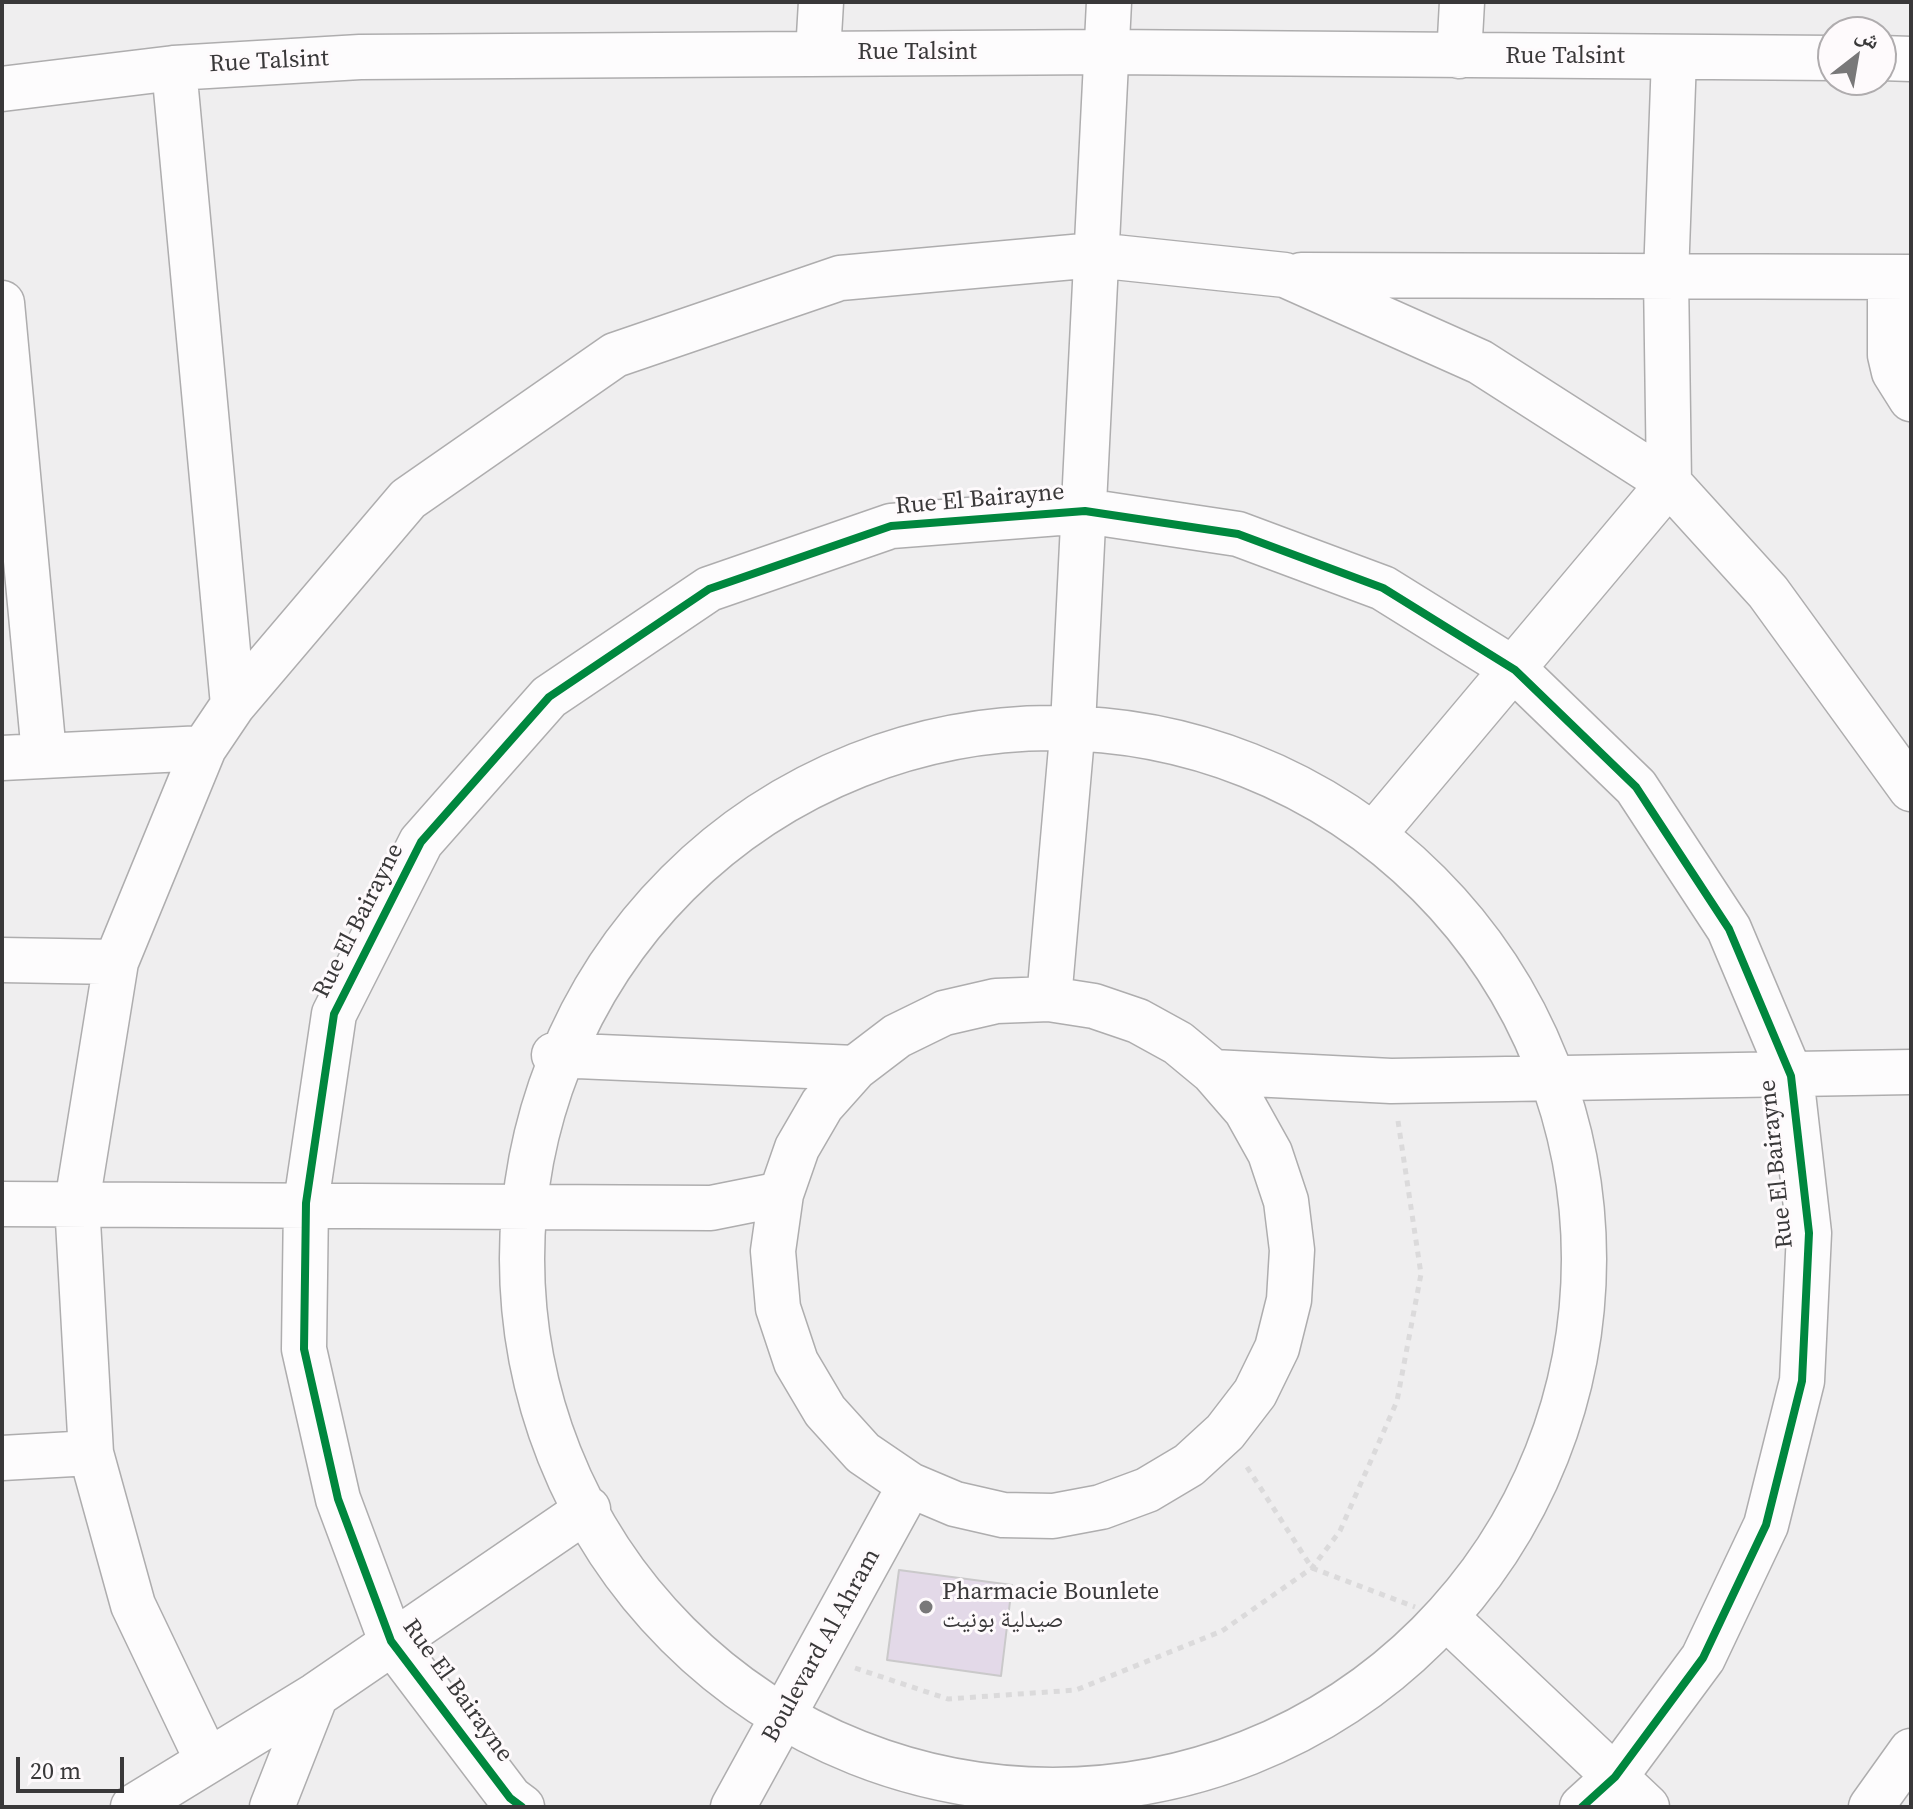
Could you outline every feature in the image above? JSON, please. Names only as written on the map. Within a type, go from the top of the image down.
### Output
[{"type":"street","points":[[818,53],[821,2]]},
{"type":"street","points":[[1049,999],[1073,725],[1109,2]]},
{"type":"street","points":[[1459,56],[1462,2]]},
{"type":"street","name":"Rue Talsint","points":[[2,89],[174,68],[360,57],[1107,52],[1817,58]]},
{"type":"street","points":[[1374,834],[1515,670],[1669,483],[1666,276],[1674,58]]},
{"type":"street","points":[[174,68],[233,705]]},
{"type":"street","points":[[207,1760],[133,1605],[91,1453],[77,1203],[116,962],[204,748],[233,705],[408,499],[615,355],[840,278],[1095,255],[1285,275],[1900,277],[1890,355],[1894,372],[1911,399]]},
{"type":"street","points":[[1285,275],[1480,362],[1669,483],[1768,592],[1911,789]]},
{"type":"street","points":[[2,303],[23,756],[204,748]]},
{"type":"street","name":"Rue El Bairayne","points":[[522,1807],[510,1798],[391,1641],[338,1499],[304,1349],[306,1203],[334,1014],[421,842],[549,697],[709,589],[891,526],[1085,511],[1238,534],[1252,539],[1383,588],[1515,670],[1636,787],[1729,929],[1791,1076],[1809,1233],[1802,1381],[1766,1525],[1703,1658],[1615,1777],[1582,1807]]},
{"type":"street","points":[[1073,725],[1180,741],[1281,778],[1374,834],[1482,943],[1555,1079],[1585,1220],[1577,1364],[1530,1501],[1449,1620],[1357,1700],[1249,1757],[1132,1789],[1010,1793],[890,1769],[781,1721],[674,1630],[588,1509],[531,1367],[525,1205],[554,1055],[618,942],[708,847],[818,776],[942,735],[1073,725]]},
{"type":"street","points":[[2,960],[116,962]]},
{"type":"street","points":[[1049,999],[1094,1006],[1138,1021],[1178,1043],[1213,1072],[1246,1110],[1270,1153],[1286,1201],[1292,1250],[1289,1300],[1277,1348],[1255,1393],[1225,1432],[1189,1465],[1147,1490],[1101,1507],[1053,1516],[1003,1515],[955,1504],[910,1485],[863,1453],[825,1411],[796,1362],[778,1308],[773,1251],[781,1194],[797,1148],[816,1116],[855,1068],[897,1036],[944,1013],[996,1001],[1049,999]]},
{"type":"street","points":[[554,1055],[855,1068]]},
{"type":"street","points":[[1213,1072],[1391,1081],[1911,1072]]},
{"type":"street","points":[[2,1204],[306,1203],[711,1208],[781,1194]]},
{"type":"street","points":[[2,1458],[91,1453]]},
{"type":"street","name":"Boulevard Al Ahram","points":[[733,1807],[910,1485]]},
{"type":"street","points":[[133,1807],[316,1695],[588,1509]]},
{"type":"street","points":[[1449,1620],[1647,1807]]},
{"type":"street","points":[[272,1807],[316,1695]]},
{"type":"street","points":[[1871,1807],[1911,1751]]},
{"type":"path","points":[[818,1655],[948,1699],[1076,1690],[1222,1631],[1312,1568],[1340,1531],[1397,1401],[1421,1274],[1391,1081]]},
{"type":"path","points":[[1225,1432],[1312,1568],[1449,1620]]},
{"type":"building","points":[[899,1570],[1012,1585],[1001,1676],[887,1660]]},
{"type":"cycle path","points":[[522,1807],[510,1798],[391,1641],[338,1499],[304,1349],[306,1203],[334,1014],[421,842],[549,697],[709,589],[891,526],[1085,511],[1238,534],[1383,588],[1515,670],[1636,787],[1729,929],[1791,1076],[1809,1233],[1802,1381],[1766,1525],[1703,1658],[1615,1777],[1582,1807]]},
{"type":"place","name":"Pharmacie Bounlete صيدلية بونيت","points":[[926,1607]]}]
